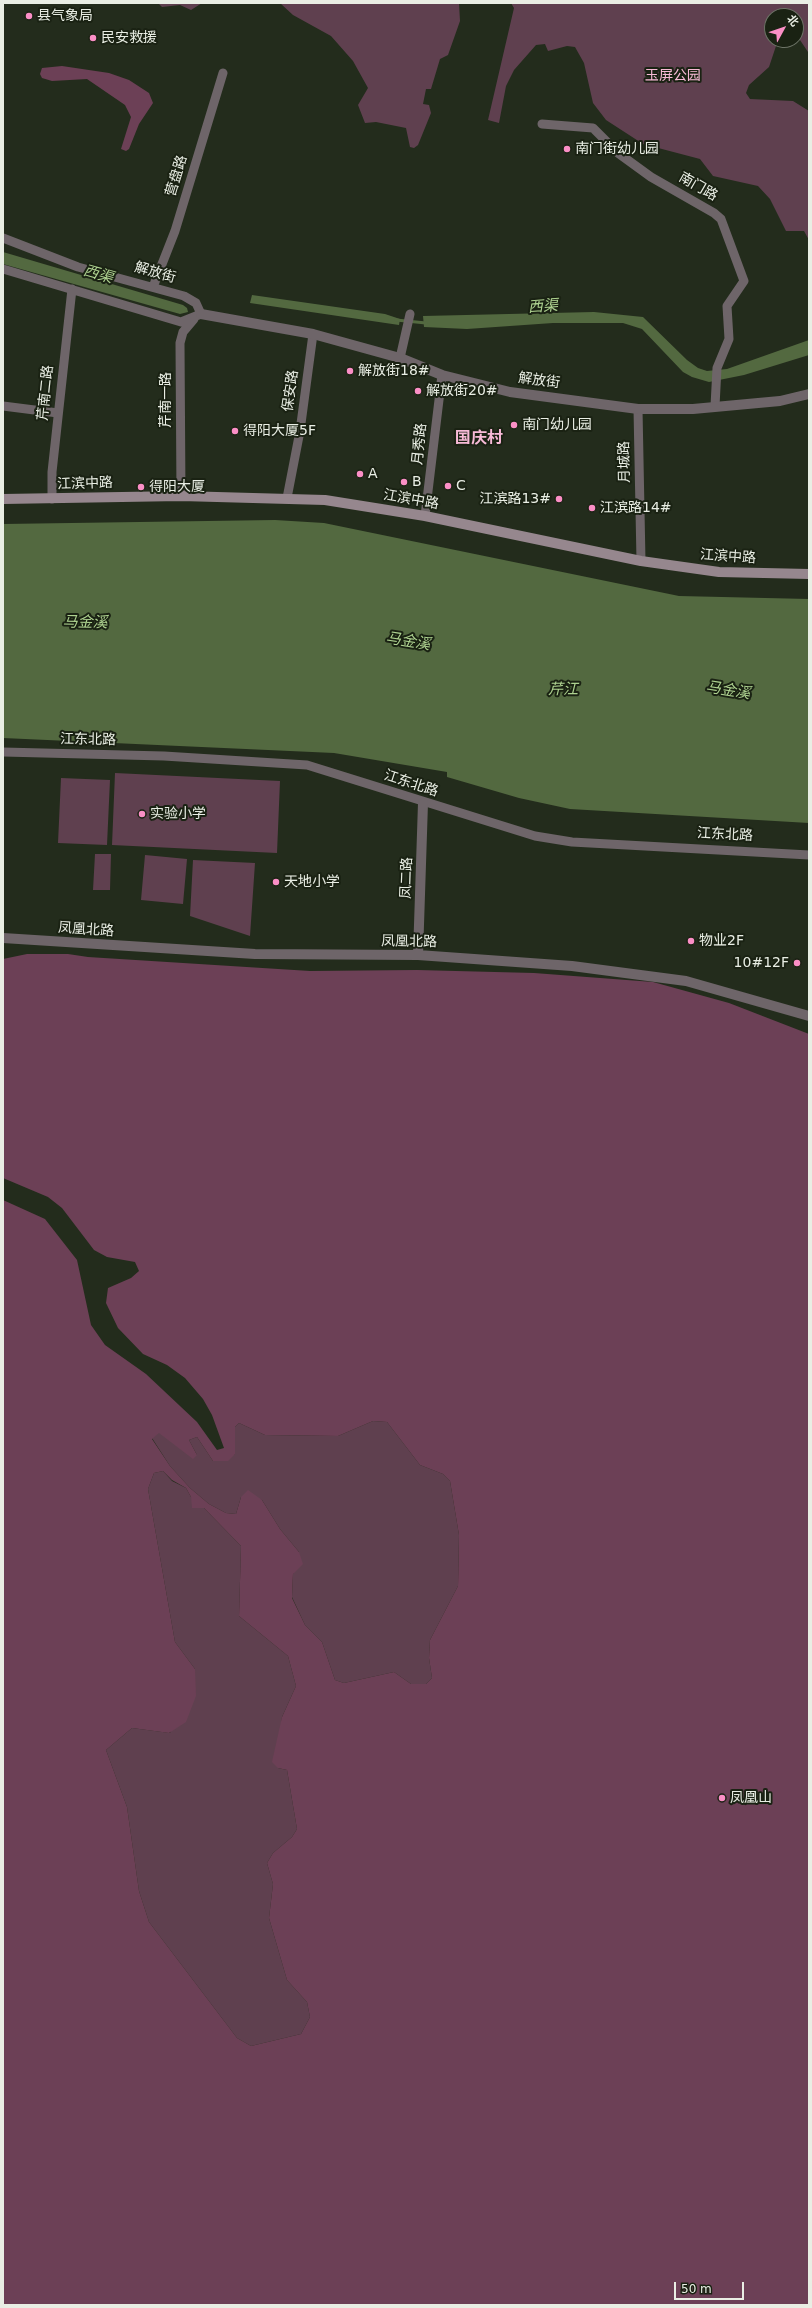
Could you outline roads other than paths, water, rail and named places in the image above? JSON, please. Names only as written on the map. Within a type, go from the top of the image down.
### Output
[{"type":"main road","name":"江滨中路","points":[[3,499],[180,496],[325,500],[425,516],[641,561],[719,572],[809,574]]},
{"type":"street","name":"营盘路","points":[[154,287],[174,231],[223,73]]},
{"type":"street","name":"南门路","points":[[542,124],[593,128],[618,153],[651,177],[714,213],[721,219],[744,281],[727,306],[729,339],[717,368],[715,406]]},
{"type":"street","name":"解放街","points":[[3,238],[78,267],[154,287],[190,299],[196,303],[201,314],[313,334],[400,358],[442,375],[510,392],[638,409],[693,409],[780,401],[809,394]]},
{"type":"street","points":[[3,269],[181,322],[201,314]]},
{"type":"street","name":"芹南二路","points":[[52,499],[52,472],[72,289]]},
{"type":"street","name":"芹南一路","points":[[180,496],[180,343],[183,332],[189,324],[201,314]]},
{"type":"street","points":[[400,358],[410,314]]},
{"type":"street","name":"保安路","points":[[287,498],[300,431],[313,334]]},
{"type":"street","name":"月秀路","points":[[425,516],[442,375]]},
{"type":"street","points":[[3,406],[58,413]]},
{"type":"street","name":"月城路","points":[[638,409],[641,561]]},
{"type":"street","name":"江东北路","points":[[3,752],[164,756],[307,765],[523,834],[572,842],[809,854]]},
{"type":"street","name":"凤二路","points":[[418,955],[423,802]]},
{"type":"street","name":"凤凰北路","points":[[3,938],[255,954],[418,955],[572,966],[650,975],[714,988],[809,1016]]},
{"type":"water","points":[[3,252],[183,305],[187,308],[188,312],[180,314],[3,264]]},
{"type":"water","points":[[252,295],[385,314],[400,319],[399,325],[250,303]]},
{"type":"water","points":[[594,312],[643,317],[687,360],[698,368],[707,371],[727,369],[809,340],[809,355],[744,375],[709,382],[692,377],[683,372],[642,329],[623,323],[553,323],[467,329],[424,327],[423,316]]},
{"type":"water","name":"芹江","points":[[275,520],[324,523],[679,596],[809,599],[809,823],[570,809],[519,798],[447,777],[447,772],[334,753],[3,738],[3,524]]},
{"type":"waterway","name":"西渠","points":[[396,320],[426,323]]},
{"type":"place","name":"县气象局","points":[[29,16]]},
{"type":"place","name":"民安救援","points":[[93,38]]},
{"type":"place","name":"南门街幼儿园","points":[[567,149]]},
{"type":"place","name":"解放街18#","points":[[350,371]]},
{"type":"place","name":"解放街20#","points":[[418,391]]},
{"type":"place","name":"南门幼儿园","points":[[514,425]]},
{"type":"place","name":"得阳大厦5F","points":[[235,431]]},
{"type":"place","name":"A","points":[[360,474]]},
{"type":"place","name":"B","points":[[404,482]]},
{"type":"place","name":"C","points":[[448,486]]},
{"type":"place","name":"得阳大厦","points":[[141,487]]},
{"type":"place","name":"江滨路13#","points":[[559,499]]},
{"type":"place","name":"江滨路14#","points":[[592,508]]},
{"type":"place","name":"实验小学","points":[[142,814]]},
{"type":"place","name":"天地小学","points":[[276,882]]},
{"type":"place","name":"物业2F","points":[[691,941]]},
{"type":"place","name":"10#12F","points":[[797,963]]},
{"type":"place","name":"凤凰山","points":[[722,1798]]},
{"type":"district","name":"国庆村","points":[[479,439]]},
{"type":"park label","name":"玉屏公园","points":[[673,76]]},
{"type":"water label","name":"马金溪","points":[[85,623]]},
{"type":"water label","name":"马金溪","points":[[408,642]]},
{"type":"water label","name":"马金溪","points":[[728,691]]}]
